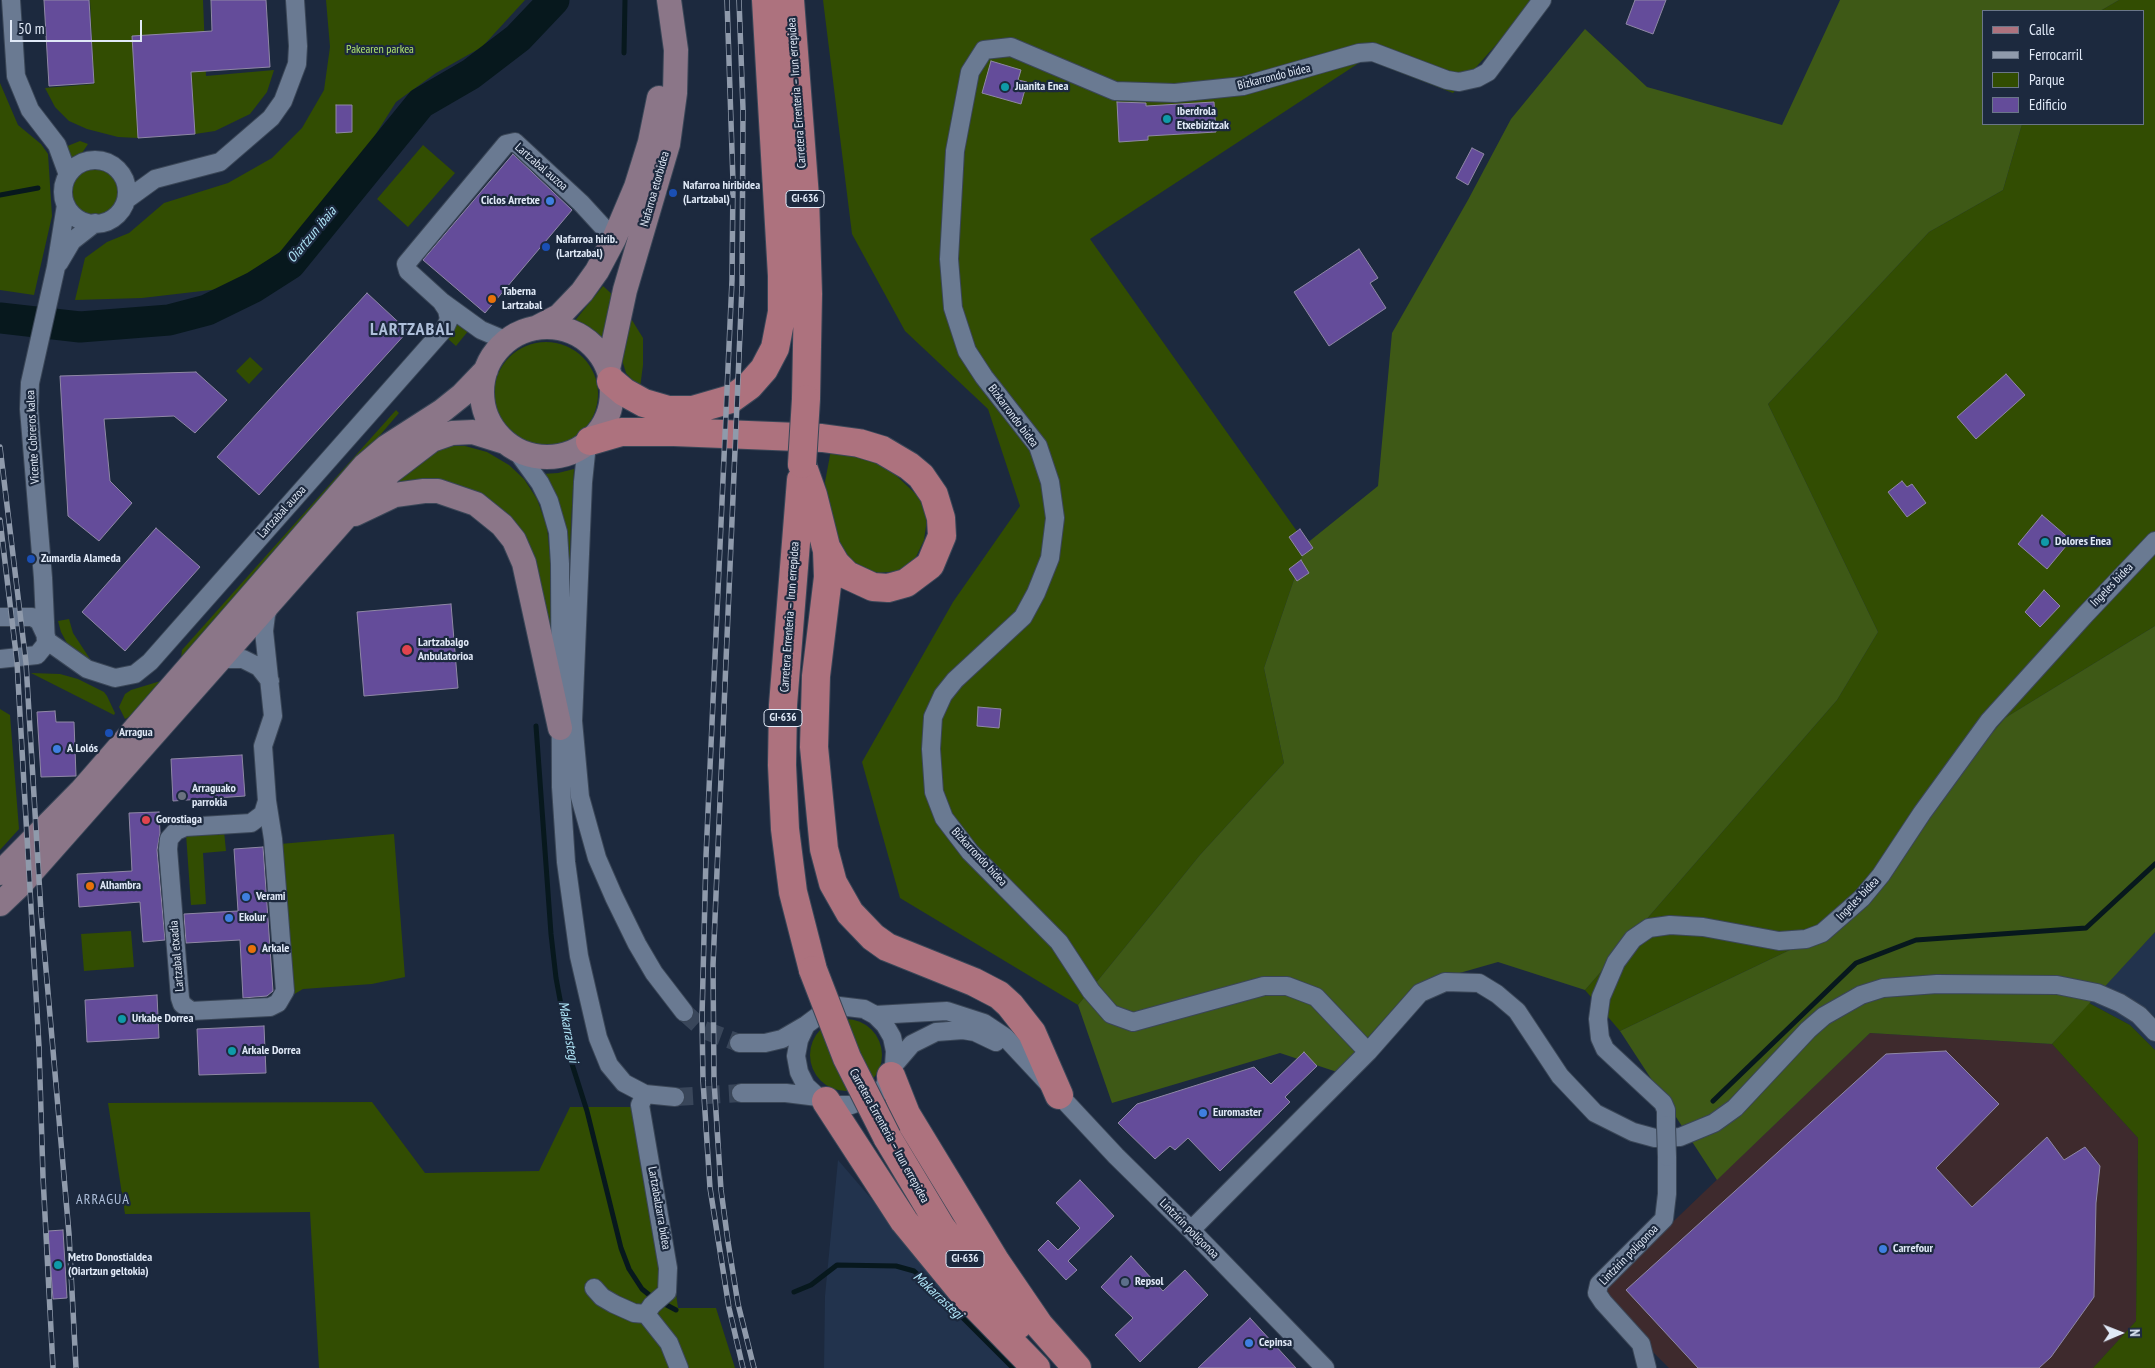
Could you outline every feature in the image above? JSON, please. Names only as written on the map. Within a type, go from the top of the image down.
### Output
[{"type":"main road","points":[[0,873],[88,782],[366,465],[386,446],[442,411],[462,395],[486,370],[495,354],[507,341],[521,332],[536,328],[558,328],[580,336],[596,350],[610,375],[624,392],[644,403],[668,410],[693,410],[731,399],[749,386],[764,369],[775,348],[782,312],[782,276],[766,0]]},
{"type":"main road","name":"Carretera Errenteria – Irun errepidea","points":[[790,0],[804,197],[808,294],[806,399],[784,705],[782,765],[785,829],[793,892],[813,970],[847,1058],[888,1137],[941,1228],[1001,1306],[1058,1368]]},
{"type":"main road","name":"Nafarroa etorbidea","points":[[610,375],[625,290],[668,144],[675,93],[676,50],[669,2]]},
{"type":"main road","name":"Nafarroa etorbidea","points":[[536,328],[559,316],[582,292],[597,271],[614,239],[636,188],[650,142],[662,84],[669,2]]},
{"type":"main road","points":[[486,370],[482,396],[484,409],[488,421],[510,446]]},
{"type":"main road","points":[[588,443],[606,420],[610,408],[610,375]]},
{"type":"main road","points":[[0,904],[21,884],[330,534],[390,472],[432,440],[463,432],[484,434],[534,456],[552,458],[570,453],[588,443],[621,432],[822,438],[859,443],[882,450],[909,466],[921,476],[934,495],[941,518],[942,536],[937,552],[930,565],[906,583],[888,588],[874,587],[860,582],[847,575],[827,551]]},
{"type":"main road","points":[[802,464],[813,494],[819,526],[827,551],[828,577],[816,676],[814,747],[824,849],[833,883],[850,913],[880,942],[907,956],[988,989],[1010,1005],[1032,1033],[1056,1092]]},
{"type":"main road","points":[[330,534],[364,509],[395,495],[409,492],[431,491],[452,494],[476,504],[491,514],[514,540],[524,562],[560,728]]},
{"type":"main road","points":[[893,1070],[906,1114],[996,1262],[1039,1325],[1077,1368]]},
{"type":"main road","points":[[822,1099],[904,1221],[964,1293],[1036,1368]]},
{"type":"street","points":[[10,0],[16,76],[30,110],[57,145],[68,175]]},
{"type":"street","points":[[126,200],[127,192],[122,174],[108,162],[91,160],[82,163],[68,175],[64,188],[66,205],[81,220],[95,224],[117,214],[126,200],[155,179],[220,162],[271,118],[284,101],[297,64],[295,0]]},
{"type":"street","name":"Bizkarrondo bidea","points":[[1368,1052],[1316,997],[1287,986],[1264,986],[1133,1022],[1111,1014],[1091,991],[1059,942],[970,852],[944,818],[934,792],[931,749],[933,717],[943,695],[955,680],[1023,617],[1050,558],[1054,518],[1050,482],[1038,446],[984,378],[967,351],[953,308],[949,259],[955,151],[970,72],[984,50],[1012,47],[1115,91],[1175,93],[1243,86],[1359,53],[1373,52],[1447,80],[1459,82],[1477,78],[1488,72],[1542,0]]},
{"type":"street","name":"Lartzabal auzoa","points":[[507,341],[481,330],[441,301],[408,271],[406,264],[510,142],[515,142],[581,203],[614,239]]},
{"type":"street","name":"Vicente Cobreros kalea","points":[[43,644],[43,583],[29,409],[30,383],[56,267],[66,205]]},
{"type":"street","name":"Vicente Cobreros kalea","points":[[56,267],[72,241],[95,224]]},
{"type":"street","name":"Lartzabal auzoa","points":[[19,616],[32,617],[39,622],[43,644],[84,668],[115,678],[135,674],[150,662],[436,338],[449,319],[447,310],[441,301]]},
{"type":"street","points":[[588,443],[583,482],[573,721],[580,797],[597,858],[625,920],[654,973],[684,1012]]},
{"type":"street","points":[[510,446],[540,483],[549,501],[558,532],[560,564],[560,728],[566,862],[580,956],[594,1023],[605,1054],[617,1076],[630,1087],[645,1094],[675,1097]]},
{"type":"street","name":"Ingeles bidea","points":[[1666,1157],[1666,1110],[1663,1103],[1605,1049],[1600,1038],[1598,1019],[1601,997],[1616,962],[1633,939],[1649,928],[1670,925],[1703,926],[1757,939],[1779,941],[1799,940],[1822,933],[1862,898],[1881,875],[1922,813],[1989,721],[2155,540]]},
{"type":"street","points":[[0,617],[19,616],[29,610],[43,583]]},
{"type":"street","name":"Lartzabal etxadia","points":[[267,801],[262,814],[251,823],[185,827],[176,831],[170,839],[168,849],[180,998],[182,1004],[191,1011],[270,1006],[278,1003],[284,995],[274,839],[267,801],[263,746],[273,716],[264,623],[272,599]]},
{"type":"street","points":[[0,659],[43,644]]},
{"type":"street","points":[[217,662],[235,658],[252,662],[265,673],[270,681]]},
{"type":"street","points":[[1191,1230],[1368,1052],[1420,993],[1445,982],[1479,983],[1497,994],[1517,1011],[1560,1076],[1594,1113],[1633,1132],[1655,1138],[1680,1137],[1714,1123],[1736,1108],[1808,1030],[1824,1016],[1861,995],[1883,988],[1937,984],[2058,984],[2097,993],[2120,1003],[2139,1015],[2155,1032]]},
{"type":"street","points":[[739,1043],[765,1044],[782,1039],[806,1025],[826,1010],[839,1006],[852,1006],[875,1016],[885,1025],[892,1037],[895,1051],[893,1070],[875,1096],[863,1102],[851,1105],[786,1093],[741,1093]]},
{"type":"street","name":"Lintzirin poligonoa","points":[[875,1016],[933,1011],[972,1017],[1005,1037],[1116,1156],[1325,1368]]},
{"type":"street","points":[[806,1025],[799,1040],[796,1056],[799,1072],[806,1086],[822,1099]]},
{"type":"street","name":"Lintzirin poligonoa","points":[[893,1070],[912,1044],[924,1037],[943,1030],[963,1030],[981,1034],[998,1044],[1056,1092]]},
{"type":"street","name":"Lartzabalzarra bidea","points":[[645,1094],[640,1105],[668,1261],[667,1292],[649,1310]]},
{"type":"street","name":"Lintzirin poligonoa","points":[[1647,1368],[1641,1344],[1597,1293],[1599,1284],[1664,1219],[1667,1194],[1666,1157]]},
{"type":"street","points":[[594,1288],[602,1297],[634,1313],[649,1310],[669,1343],[678,1368]]},
{"type":"shaded area","points":[[2155,932],[2155,1050],[2130,1025],[2089,1003]]},
{"type":"shaded area","name":"Carrefour","points":[[1870,1033],[2052,1044],[2138,1138],[2136,1321],[2093,1368],[1669,1368],[1607,1306],[1607,1285]]},
{"type":"shaded area","points":[[838,1160],[935,1273],[1026,1368],[824,1368],[825,1296]]},
{"type":"green space","points":[[90,0],[203,0],[206,76],[274,70],[267,92],[250,114],[215,131],[195,134],[189,33],[138,138],[118,137],[87,129],[69,121],[55,107],[45,88],[94,84]]},
{"type":"green space","name":"Pakearen parkea","points":[[326,0],[525,0],[482,47],[436,73],[396,102],[364,153],[334,193],[287,247],[228,288],[142,298],[75,300],[85,258],[107,242],[129,233],[164,203],[228,183],[272,158],[302,128],[324,90],[330,47]]},
{"type":"green space","points":[[823,0],[1536,0],[1453,93],[1365,59],[1090,239],[1306,544],[1264,668],[1284,763],[1200,855],[1078,1005],[900,898],[862,762],[953,602],[1020,506],[988,409],[905,331],[852,234]]},
{"type":"green space","points":[[1840,0],[2119,0],[2102,10],[1982,10],[1982,125],[2022,125],[2003,190],[1929,232],[1768,404],[1878,632],[1837,700],[1585,990],[1498,962],[1414,986],[1337,1072],[1280,1053],[1112,1103],[1078,1005],[1200,855],[1284,763],[1264,668],[1306,544],[1378,486],[1392,333],[1468,200],[1511,119],[1585,29],[1647,87],[1782,125]]},
{"type":"green space","points":[[2119,0],[2155,0],[2155,626],[2005,718],[1815,938],[1620,1031],[1585,990],[1837,700],[1878,632],[1768,404],[1929,232],[2003,190],[2022,125],[2145,125],[2145,10],[2102,10]]},
{"type":"green space","points":[[0,83],[18,125],[41,144],[48,154],[52,216],[34,295],[0,290]]},
{"type":"green space","points":[[80,141],[88,144],[82,153],[71,159],[65,147]]},
{"type":"green space","points":[[423,145],[455,173],[408,227],[377,199]]},
{"type":"green space","points":[[96,168],[105,170],[113,175],[118,183],[120,192],[118,201],[113,209],[105,214],[96,216],[87,214],[79,209],[74,201],[72,192],[74,183],[79,175],[87,170]]},
{"type":"green space","points":[[603,286],[614,296],[604,342],[593,331],[573,323]]},
{"type":"green space","points":[[627,312],[643,338],[643,365],[640,388],[626,373],[622,360],[623,334]]},
{"type":"green space","points":[[456,324],[461,324],[469,330],[456,346],[447,338]]},
{"type":"green space","points":[[546,342],[566,346],[583,357],[594,374],[598,394],[594,414],[583,431],[566,442],[546,446],[526,442],[509,431],[498,414],[494,394],[498,374],[509,357],[526,346]]},
{"type":"green space","points":[[250,357],[263,369],[249,384],[236,371]]},
{"type":"green space","points":[[396,410],[399,413],[186,661],[181,658],[182,650]]},
{"type":"green space","points":[[444,446],[465,446],[487,452],[509,465],[524,479],[537,499],[547,527],[550,557],[551,640],[502,513],[388,490],[416,462]]},
{"type":"green space","points":[[831,450],[855,455],[885,465],[920,498],[927,520],[924,540],[915,559],[900,571],[876,573],[856,567],[841,550],[829,516],[825,482]]},
{"type":"green space","points":[[574,469],[571,523],[569,582],[542,474]]},
{"type":"green space","points":[[69,619],[73,633],[89,660],[68,645],[61,632],[58,621]]},
{"type":"green space","points":[[2155,626],[2155,932],[2052,1044],[1870,1033],[1717,1180],[1620,1031],[1815,938],[2005,718]]},
{"type":"green space","points":[[31,673],[60,674],[78,679],[104,692],[115,713],[114,715]]},
{"type":"green space","points":[[164,680],[146,708],[125,719],[119,707],[125,694],[131,690]]},
{"type":"green space","points":[[0,709],[10,715],[19,829],[0,850]]},
{"type":"green space","points":[[224,831],[226,851],[203,853],[206,904],[191,905],[186,834]]},
{"type":"green space","points":[[394,834],[405,977],[372,984],[303,989],[291,996],[280,844]]},
{"type":"green space","points":[[131,931],[134,967],[84,971],[81,934]]},
{"type":"green space","points":[[2089,1003],[2130,1025],[2155,1050],[2155,1368],[2093,1368],[2136,1321],[2138,1138],[2052,1044]]},
{"type":"green space","points":[[846,1019],[866,1025],[876,1035],[882,1055],[876,1075],[866,1085],[846,1091],[826,1085],[816,1075],[810,1055],[816,1035],[826,1025]]},
{"type":"green space","points":[[372,1102],[425,1173],[539,1171],[570,1107],[650,1107],[678,1308],[716,1308],[735,1368],[319,1368],[310,1212],[125,1214],[108,1103]]},
{"type":"building","points":[[44,0],[89,0],[94,83],[49,86]]},
{"type":"building","points":[[211,0],[266,0],[270,67],[191,72],[195,134],[138,138],[132,36],[212,31]]},
{"type":"building","points":[[1635,0],[1666,0],[1653,34],[1626,24]]},
{"type":"building","name":"Juanita Enea","points":[[991,61],[1021,70],[1018,80],[1027,82],[1021,104],[982,93]]},
{"type":"building","name":"Iberdrola Etxebizitzak","points":[[1117,102],[1146,103],[1146,106],[1214,102],[1216,132],[1148,136],[1148,140],[1119,142]]},
{"type":"building","points":[[336,105],[352,105],[352,132],[336,133]]},
{"type":"building","points":[[1472,148],[1484,154],[1468,185],[1456,178]]},
{"type":"building","points":[[513,154],[572,210],[485,313],[423,260]]},
{"type":"building","points":[[1359,249],[1378,278],[1370,283],[1386,308],[1329,346],[1294,292]]},
{"type":"building","points":[[367,293],[408,331],[259,495],[217,457]]},
{"type":"building","points":[[196,372],[227,400],[195,433],[174,416],[104,419],[110,481],[132,503],[99,541],[68,516],[60,376]]},
{"type":"building","points":[[2006,374],[2025,395],[1976,439],[1957,417]]},
{"type":"building","points":[[1902,481],[1907,487],[1912,484],[1926,503],[1907,517],[1888,492]]},
{"type":"building","name":"Dolores Enea","points":[[2042,515],[2071,540],[2047,569],[2018,544]]},
{"type":"building","points":[[156,528],[200,567],[125,651],[82,612]]},
{"type":"building","points":[[1300,529],[1313,548],[1302,556],[1289,537]]},
{"type":"building","points":[[1301,560],[1309,573],[1297,581],[1289,569]]},
{"type":"building","points":[[2044,590],[2060,606],[2040,627],[2025,612]]},
{"type":"building","name":"Lartzabalgo Anbulatorioa","points":[[451,604],[458,688],[364,696],[357,612]]},
{"type":"building","points":[[978,707],[1001,709],[999,728],[977,726]]},
{"type":"building","name":"A Lolós","points":[[55,711],[56,722],[74,722],[76,776],[41,777],[37,712]]},
{"type":"building","points":[[242,755],[245,796],[173,801],[171,759]]},
{"type":"building","points":[[159,812],[160,833],[157,850],[165,940],[143,942],[140,902],[79,907],[77,874],[132,871],[129,813]]},
{"type":"building","points":[[263,847],[273,991],[267,996],[243,998],[240,940],[186,943],[184,914],[238,911],[234,849]]},
{"type":"building","name":"Urkabe Dorrea","points":[[157,995],[159,1038],[87,1042],[85,1000]]},
{"type":"building","name":"Arkale Dorrea","points":[[264,1026],[266,1073],[199,1075],[197,1029]]},
{"type":"building","name":"Carrefour","points":[[1946,1051],[1999,1104],[1936,1168],[1972,1207],[2047,1137],[2064,1160],[2085,1147],[2100,1166],[2096,1203],[2094,1297],[2051,1357],[2039,1368],[1698,1368],[1626,1290],[1886,1054]]},
{"type":"building","name":"Euromaster","points":[[1304,1052],[1317,1066],[1285,1097],[1290,1102],[1220,1171],[1188,1138],[1175,1150],[1170,1146],[1155,1159],[1118,1123],[1137,1104],[1254,1067],[1271,1084]]},
{"type":"building","points":[[1080,1180],[1114,1216],[1068,1261],[1077,1270],[1066,1280],[1038,1250],[1048,1240],[1058,1250],[1080,1228],[1056,1203]]},
{"type":"building","name":"Metro Donostialdea (Oiartzun geltokia)","points":[[63,1230],[67,1298],[53,1299],[48,1231]]},
{"type":"building","points":[[1131,1256],[1163,1291],[1185,1270],[1208,1295],[1140,1362],[1115,1335],[1133,1318],[1101,1287]]},
{"type":"building","name":"Cepinsa","points":[[1250,1318],[1296,1368],[1198,1368]]},
{"type":"waterway","name":"Oiartzun ibaia","points":[[0,318],[80,327],[169,320],[207,310],[254,287],[290,264],[421,103],[471,74],[518,38],[554,0]]},
{"type":"waterway","name":"Makarrastegi","points":[[624,53],[625,0]]},
{"type":"waterway","points":[[0,195],[38,188]]},
{"type":"waterway","name":"Makarrastegi","points":[[536,726],[551,934],[556,978],[572,1064],[587,1111],[621,1248],[629,1269],[642,1289],[653,1298]]},
{"type":"waterway","points":[[1713,1101],[1856,963],[1916,940],[2086,928],[2155,864]]},
{"type":"waterway","name":"Makarrastegi","points":[[794,1292],[811,1285],[837,1265],[896,1266],[914,1271],[1013,1368]]},
{"type":"waterway","name":"Makarrastegi","points":[[661,1302],[676,1310]]},
{"type":"tunnel","points":[[684,1012],[704,1030],[739,1043]]},
{"type":"tunnel","points":[[675,1097],[741,1093]]},
{"type":"railway","points":[[727,0],[733,182],[732,280],[706,856],[702,1017],[703,1081],[710,1188],[729,1308],[743,1368]]},
{"type":"railway","points":[[739,0],[743,109],[742,286],[713,965],[714,1081],[721,1190],[728,1242],[738,1304],[754,1368]]},
{"type":"railway","points":[[0,447],[26,663],[41,912],[69,1234],[76,1368]]},
{"type":"railway","points":[[0,520],[17,662],[39,1047],[43,1177],[53,1368]]},
{"type":"place","name":"Juanita Enea","points":[[1005,87]]},
{"type":"place","name":"Iberdrola Etxebizitzak","points":[[1167,119]]},
{"type":"place","name":"Nafarroa hiribidea (Lartzabal)","points":[[673,193]]},
{"type":"place","name":"Ciclos Arretxe","points":[[550,201]]},
{"type":"place","name":"Nafarroa hirib. (Lartzabal)","points":[[546,247]]},
{"type":"place","name":"Taberna Lartzabal","points":[[492,299]]},
{"type":"place","name":"Dolores Enea","points":[[2045,542]]},
{"type":"place","name":"Zumardia Alameda","points":[[31,559]]},
{"type":"place","name":"Lartzabalgo Anbulatorioa","points":[[407,650]]},
{"type":"place","name":"Arragua","points":[[109,733]]},
{"type":"place","name":"A Lolós","points":[[57,749]]},
{"type":"place","name":"Arraguako parrokia","points":[[182,796]]},
{"type":"place","name":"Gorostiaga","points":[[146,820]]},
{"type":"place","name":"Alhambra","points":[[90,886]]},
{"type":"place","name":"Verami","points":[[246,897]]},
{"type":"place","name":"Ekolur","points":[[229,918]]},
{"type":"place","name":"Arkale","points":[[252,949]]},
{"type":"place","name":"Urkabe Dorrea","points":[[122,1019]]},
{"type":"place","name":"Arkale Dorrea","points":[[232,1051]]},
{"type":"place","name":"Euromaster","points":[[1203,1113]]},
{"type":"place","name":"Carrefour","points":[[1883,1249]]},
{"type":"place","name":"Metro Donostialdea (Oiartzun geltokia)","points":[[58,1265]]},
{"type":"place","name":"Repsol","points":[[1125,1282]]},
{"type":"place","name":"Cepinsa","points":[[1249,1343]]},
{"type":"district","name":"LARTZABAL","points":[[412,330]]},
{"type":"district","name":"ARRAGUA","points":[[103,1200]]}]
